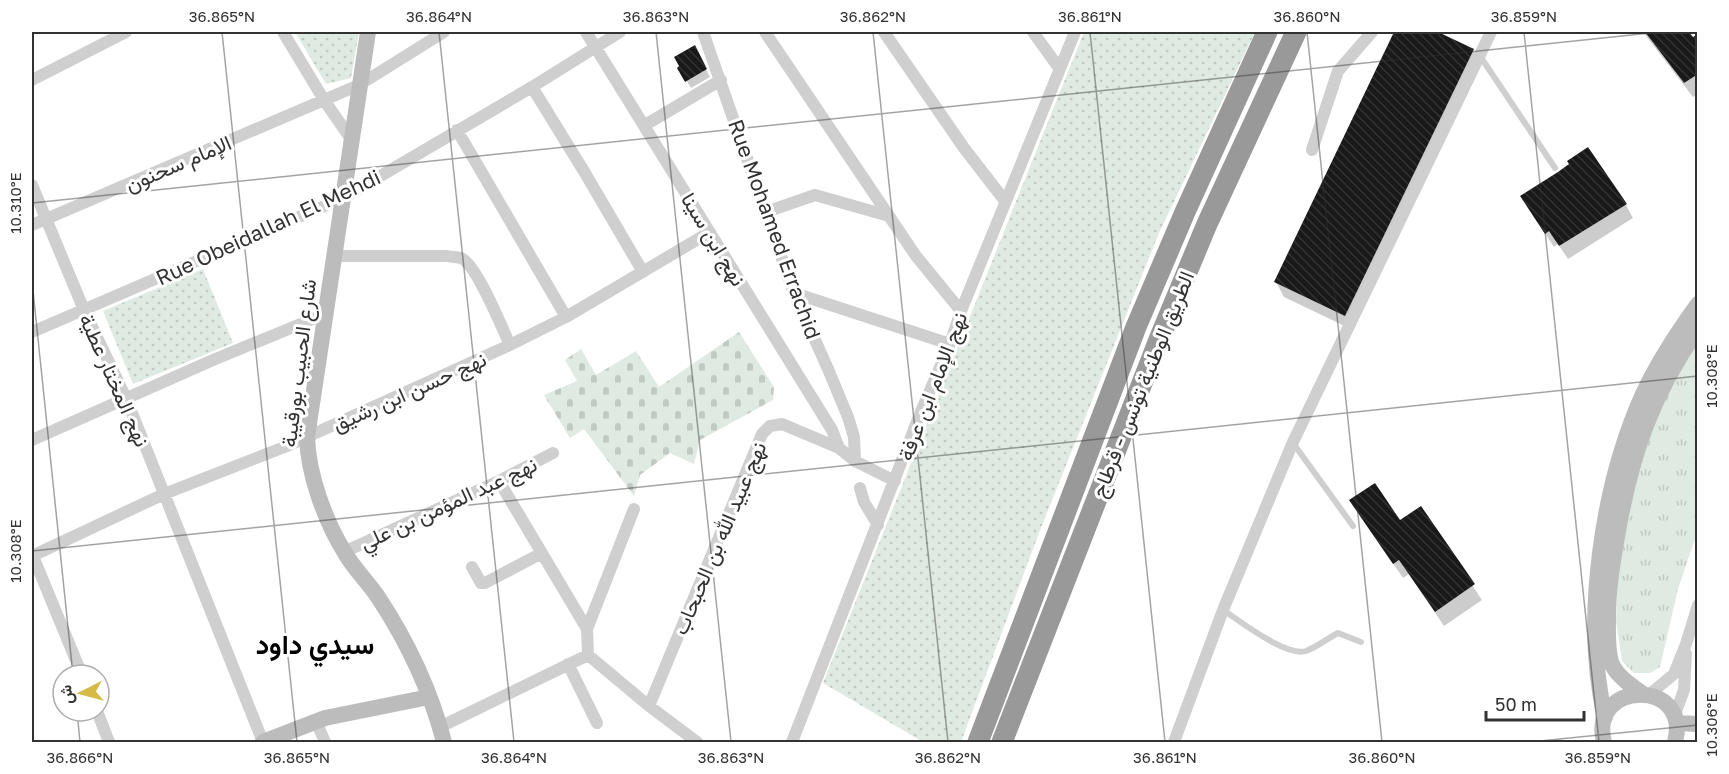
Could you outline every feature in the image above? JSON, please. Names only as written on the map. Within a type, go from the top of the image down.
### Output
[{"type":"highway","name":"الطريق الوطنية تونس - قرطاج","points":[[978,742],[1136,327],[1185,212],[1267,32]]},
{"type":"highway","name":"الطريق الوطنية تونس - قرطاج","points":[[1002,742],[1160,337],[1207,224],[1296,32]]},
{"type":"street","points":[[32,80],[126,32]]},
{"type":"street","points":[[283,32],[324,100],[351,139]]},
{"type":"street","name":"شارع الحبيب بورقيبة","points":[[368,32],[307,437],[308,459],[316,487],[344,552],[377,596],[393,622],[429,697],[442,735]]},
{"type":"street","name":"الإمام سحنون","points":[[32,225],[359,85],[444,32]]},
{"type":"street","name":"نهج ابن سينا","points":[[586,32],[832,430],[839,448]]},
{"type":"street","name":"Rue Obeidallah El Mehdi","points":[[32,332],[342,198],[532,87],[620,32]]},
{"type":"street","name":"Rue Mohamed Errachid","points":[[703,32],[794,293],[848,417],[855,437],[855,461]]},
{"type":"street","points":[[765,32],[916,256],[961,311]]},
{"type":"street","points":[[884,32],[964,148],[1005,201]]},
{"type":"street","points":[[1033,32],[1059,69]]},
{"type":"street","name":"نهج الإمام ابن عرفة","points":[[792,742],[950,344],[961,311],[1075,32]]},
{"type":"street","points":[[1312,150],[1338,71],[1372,32]]},
{"type":"street","points":[[1174,742],[1223,610],[1293,442],[1491,32]]},
{"type":"street","points":[[645,126],[721,80]]},
{"type":"street","points":[[532,87],[643,272]]},
{"type":"street","points":[[457,130],[566,317]]},
{"type":"street","name":"نهج المختار عطية","points":[[32,185],[84,310],[126,399],[195,577],[263,742]]},
{"type":"street","points":[[766,212],[815,195],[889,216]]},
{"type":"street","name":"نهج حسن ابن رشيق","points":[[32,556],[164,494],[307,437],[510,345],[566,317],[710,232]]},
{"type":"street","points":[[334,256],[461,258],[471,266],[478,277],[510,345]]},
{"type":"street","points":[[794,293],[950,344]]},
{"type":"street","points":[[1602,732],[1595,628],[1596,594],[1608,504],[1620,456],[1644,394],[1671,342],[1698,304]]},
{"type":"street","points":[[32,440],[213,360],[326,314]]},
{"type":"street","points":[[1698,330],[1682,352],[1649,414],[1636,451],[1625,494],[1608,590],[1611,662],[1629,683],[1665,703],[1675,720],[1698,724]]},
{"type":"street","name":"نهج عبيد الله بن الحبحاب","points":[[649,706],[762,434],[771,426],[782,424],[839,448],[855,461],[895,481]]},
{"type":"street","name":"نهج عبد المؤمن بن علي","points":[[344,552],[499,481],[553,453]]},
{"type":"street","points":[[499,481],[587,629]]},
{"type":"street","points":[[860,488],[864,502],[878,525]]},
{"type":"street","points":[[634,509],[587,629],[588,655],[649,706],[697,742]]},
{"type":"street","points":[[472,567],[481,583],[485,583],[542,553]]},
{"type":"street","points":[[32,556],[77,663]]},
{"type":"street","points":[[1602,732],[1612,707],[1621,699],[1632,695],[1647,694],[1674,674],[1698,604]]},
{"type":"street","points":[[1676,742],[1675,720],[1684,690],[1686,644]]},
{"type":"street","points":[[442,735],[588,655]]},
{"type":"street","points":[[568,664],[597,723]]},
{"type":"street","points":[[263,742],[316,721],[358,710],[429,697]]},
{"type":"street","points":[[316,721],[325,742]]},
{"type":"street","points":[[102,723],[109,742]]},
{"type":"lane","points":[[1479,55],[1555,168]]},
{"type":"lane","points":[[1293,442],[1353,526]]},
{"type":"lane","points":[[1223,610],[1281,646],[1295,651],[1305,651],[1338,633],[1361,642]]},
{"type":"green space","points":[[295,32],[359,32],[351,78],[326,84]]},
{"type":"green space","points":[[1084,32],[1255,32],[1159,233],[1039,533],[961,742],[923,742],[823,683]]},
{"type":"green space","points":[[203,269],[233,343],[133,384],[103,311]]},
{"type":"green space","points":[[739,332],[774,387],[773,400],[700,440],[694,464],[670,453],[640,475],[634,496],[584,429],[570,438],[544,395],[577,381],[565,360],[581,349],[596,375],[636,351],[659,387]]},
{"type":"green space","points":[[1697,336],[1697,533],[1678,589],[1660,667],[1650,673],[1634,673],[1622,661],[1616,621],[1618,569],[1640,447]]},
{"type":"building","points":[[1394,32],[1438,32],[1474,49],[1345,316],[1274,282]]},
{"type":"building","points":[[1645,32],[1689,32],[1693,37],[1698,34],[1698,74],[1684,83]]},
{"type":"building","points":[[695,45],[707,69],[685,82],[674,57]]},
{"type":"building","points":[[1588,147],[1627,204],[1559,246],[1549,231],[1545,234],[1520,196],[1558,172],[1569,164],[1567,161]]},
{"type":"building","points":[[1375,483],[1400,520],[1421,506],[1475,584],[1435,612],[1399,560],[1393,564],[1349,500]]},
{"type":"district","name":"سيدي داود","points":[[315,644]]}]
